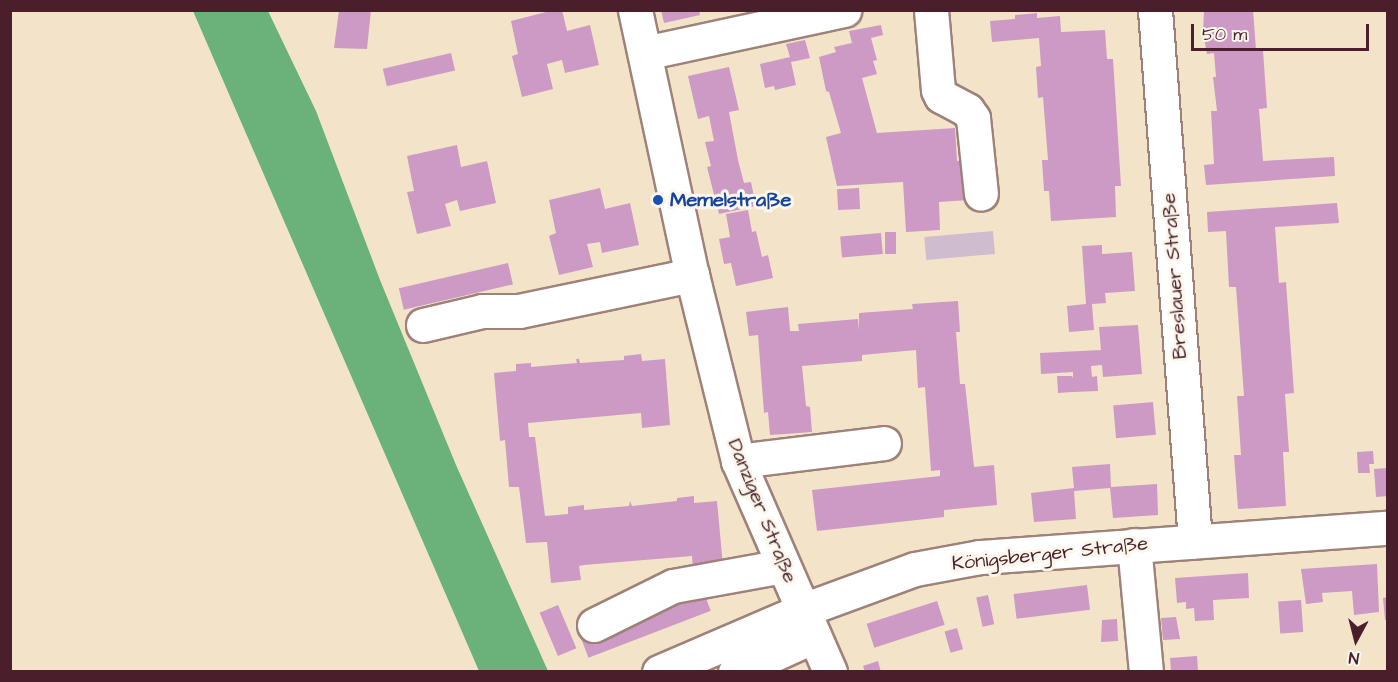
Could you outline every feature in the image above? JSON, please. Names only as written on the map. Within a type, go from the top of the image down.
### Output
[{"type":"street","name":"Danziger Straße","points":[[635,10],[692,275],[738,461],[830,672]]},
{"type":"street","points":[[645,53],[844,10]]},
{"type":"street","points":[[932,10],[938,90],[941,96],[967,110],[973,118],[981,194]]},
{"type":"street","name":"Breslauer Straße","points":[[1155,10],[1195,540]]},
{"type":"street","points":[[423,325],[482,311],[519,311],[692,275]]},
{"type":"street","points":[[738,461],[884,443]]},
{"type":"street","name":"Königsberger Straße","points":[[659,672],[808,623],[915,569],[980,557],[1388,528]]},
{"type":"street","points":[[1134,545],[1146,672]]},
{"type":"street","points":[[594,625],[673,586],[783,566]]},
{"type":"street","points":[[735,672],[808,623]]},
{"type":"shaded area","points":[[993,231],[995,254],[926,260],[924,237]]},
{"type":"green space","points":[[193,11],[268,11],[316,111],[380,280],[456,465],[548,671],[479,671]]},
{"type":"building","points":[[339,10],[371,10],[367,49],[334,48]]},
{"type":"building","points":[[562,10],[567,31],[590,25],[599,65],[565,73],[562,60],[547,64],[553,89],[522,97],[512,56],[518,54],[511,21]]},
{"type":"building","points":[[661,10],[699,10],[700,15],[664,23]]},
{"type":"building","points":[[1204,10],[1253,10],[1256,50],[1263,50],[1267,108],[1259,109],[1263,161],[1334,157],[1335,176],[1206,185],[1204,165],[1214,164],[1211,111],[1217,111],[1213,77],[1216,77],[1214,53],[1207,54],[1203,33]]},
{"type":"building","points":[[1037,13],[1037,18],[1060,16],[1061,32],[1105,30],[1107,59],[1113,59],[1121,186],[1115,186],[1116,217],[1051,221],[1049,191],[1044,191],[1042,160],[1048,160],[1043,97],[1038,98],[1036,67],[1041,66],[1039,38],[992,42],[990,21],[1015,19],[1015,15]]},
{"type":"building","points":[[881,25],[883,35],[871,38],[877,60],[873,61],[877,74],[862,78],[877,133],[955,128],[957,161],[968,160],[970,200],[939,202],[940,230],[906,232],[903,182],[837,186],[826,137],[841,133],[829,92],[826,91],[819,57],[836,52],[834,47],[852,43],[849,31]]},
{"type":"building","points":[[805,40],[810,58],[791,62],[796,85],[775,90],[774,86],[765,88],[760,64],[790,57],[786,44]]},
{"type":"building","points":[[451,53],[455,71],[387,86],[383,69]]},
{"type":"building","points":[[729,67],[739,110],[729,112],[738,160],[744,183],[751,182],[756,206],[719,214],[707,167],[711,166],[705,142],[714,141],[709,116],[698,119],[688,76]]},
{"type":"building","points":[[457,145],[461,167],[487,161],[496,203],[460,211],[457,200],[445,204],[451,226],[417,234],[407,192],[414,191],[407,156]]},
{"type":"building","points":[[600,188],[605,209],[630,203],[639,245],[602,253],[600,242],[587,244],[593,267],[559,275],[549,236],[556,233],[549,200]]},
{"type":"building","points":[[859,188],[860,209],[838,210],[837,189]]},
{"type":"building","points":[[1337,203],[1339,223],[1275,227],[1279,283],[1286,282],[1294,393],[1285,394],[1289,452],[1283,452],[1286,506],[1238,509],[1234,455],[1241,455],[1237,396],[1244,396],[1236,287],[1229,287],[1226,231],[1208,232],[1207,212]]},
{"type":"building","points":[[748,210],[752,232],[756,231],[762,257],[768,255],[773,278],[736,286],[731,263],[724,264],[719,239],[730,237],[726,214]]},
{"type":"building","points":[[885,232],[896,232],[896,254],[885,254]]},
{"type":"building","points":[[881,233],[883,254],[842,257],[840,237]]},
{"type":"building","points":[[1102,245],[1102,254],[1132,252],[1135,291],[1105,293],[1106,303],[1092,304],[1094,330],[1069,332],[1067,306],[1086,304],[1082,246]]},
{"type":"building","points":[[508,263],[513,284],[404,310],[399,288]]},
{"type":"building","points":[[958,301],[960,332],[956,332],[960,384],[965,384],[974,467],[994,465],[997,505],[944,510],[944,517],[817,531],[812,490],[940,476],[940,470],[931,471],[925,387],[918,388],[916,350],[862,355],[862,361],[802,366],[806,406],[810,407],[812,432],[770,435],[768,412],[764,413],[758,335],[749,336],[746,312],[788,307],[790,331],[799,331],[798,324],[858,319],[859,331],[859,313],[913,309],[912,304]]},
{"type":"building","points":[[1138,325],[1142,374],[1103,377],[1102,365],[1091,366],[1092,377],[1097,376],[1098,391],[1058,393],[1057,376],[1072,376],[1073,378],[1073,372],[1041,374],[1040,353],[1101,350],[1099,327]]},
{"type":"building","points":[[641,354],[642,361],[665,359],[670,425],[642,428],[641,413],[528,423],[529,437],[535,437],[545,516],[568,514],[568,507],[584,505],[584,510],[629,506],[630,501],[632,506],[677,501],[677,498],[694,496],[694,503],[717,501],[723,566],[693,570],[692,556],[584,565],[579,566],[581,580],[551,583],[547,542],[526,543],[519,487],[509,487],[505,440],[500,441],[494,373],[516,371],[516,364],[531,363],[531,367],[577,363],[576,359],[579,359],[580,363],[624,360],[624,356]]},
{"type":"building","points":[[1153,402],[1156,435],[1116,438],[1113,405]]},
{"type":"building","points":[[1373,451],[1374,464],[1369,464],[1370,473],[1358,473],[1357,452]]},
{"type":"building","points":[[1110,464],[1111,487],[1157,484],[1158,515],[1113,518],[1110,488],[1074,491],[1076,519],[1034,522],[1031,493],[1074,488],[1072,467]]},
{"type":"building","points":[[1388,468],[1388,496],[1376,497],[1374,469]]},
{"type":"building","points":[[1377,564],[1379,612],[1354,615],[1352,591],[1322,593],[1323,602],[1306,604],[1301,569]]},
{"type":"building","points":[[1248,573],[1249,598],[1213,600],[1214,620],[1195,621],[1194,608],[1186,609],[1186,602],[1177,603],[1175,578]]},
{"type":"building","points":[[1087,585],[1090,610],[1017,619],[1014,594]]},
{"type":"building","points":[[704,593],[711,611],[589,658],[582,640]]},
{"type":"building","points":[[988,595],[994,624],[982,627],[976,597]]},
{"type":"building","points":[[1388,597],[1388,620],[1385,620],[1383,598]]},
{"type":"building","points":[[1301,600],[1303,632],[1280,634],[1278,602]]},
{"type":"building","points":[[937,601],[945,625],[874,648],[867,624]]},
{"type":"building","points":[[558,605],[576,648],[558,656],[540,613]]},
{"type":"building","points":[[1176,617],[1180,639],[1163,640],[1161,618]]},
{"type":"building","points":[[1117,619],[1118,641],[1101,642],[1102,620]]},
{"type":"building","points":[[957,628],[963,649],[951,653],[945,632]]},
{"type":"building","points":[[1197,656],[1198,672],[1171,672],[1170,658]]},
{"type":"building","points":[[878,661],[881,672],[865,672],[863,666]]},
{"type":"place","name":"Memelstraße","points":[[658,200]]}]
